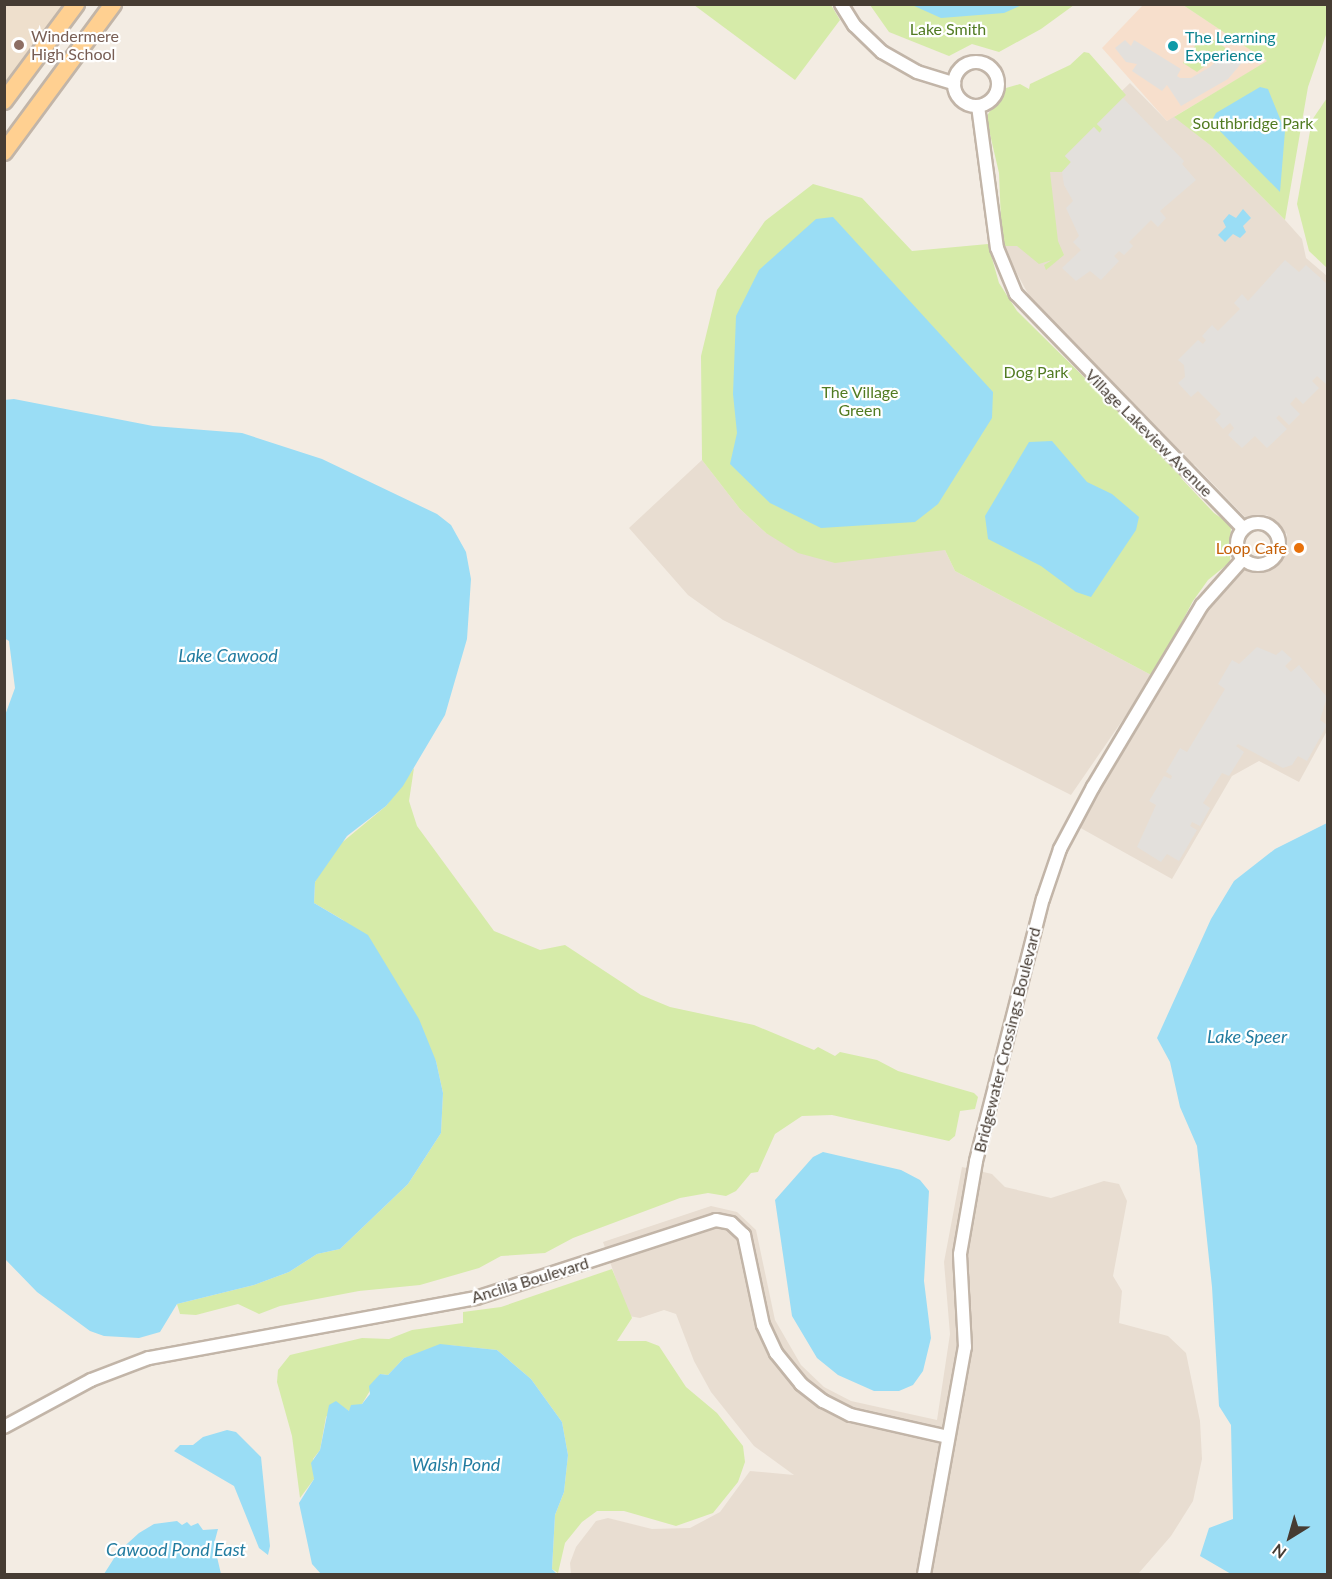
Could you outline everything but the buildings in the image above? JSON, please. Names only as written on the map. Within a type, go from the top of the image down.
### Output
[{"type":"main road","points":[[4,101],[76,4]]},
{"type":"main road","points":[[4,152],[113,4]]},
{"type":"street","points":[[841,4],[854,25],[882,52],[917,72],[954,83]]},
{"type":"street","points":[[979,62],[992,69],[998,89],[990,100],[978,106],[959,98],[954,83],[965,64],[979,62]]},
{"type":"street","name":"Village Lakeview Avenue","points":[[978,106],[997,248],[1016,294],[1243,528]]},
{"type":"street","points":[[1258,522],[1269,525],[1280,543],[1273,559],[1264,564],[1243,559],[1237,543],[1243,528],[1258,522]]},
{"type":"street","name":"Bridgewater Crossings Boulevard","points":[[924,1575],[966,1338],[960,1254],[976,1161],[1052,871],[1072,823],[1202,605],[1243,559]]},
{"type":"street","name":"Ancilla Boulevard","points":[[4,1427],[91,1380],[148,1358],[484,1296],[716,1220],[731,1223],[744,1236],[763,1325],[776,1353],[801,1384],[851,1415],[948,1437]]},
{"type":"shaded area","name":"Windermere High School","points":[[4,5],[64,5],[5,85]]},
{"type":"shaded area","points":[[1143,5],[1183,5],[1268,61],[1167,121],[1102,48]]},
{"type":"shaded area","points":[[1125,40],[1131,46],[1134,40],[1181,69],[1177,76],[1180,78],[1191,78],[1210,67],[1229,49],[1245,59],[1228,79],[1181,106],[1167,85],[1162,91],[1132,71],[1137,64],[1126,62],[1115,48]]},
{"type":"shaded area","points":[[1130,83],[1167,121],[1174,116],[1210,145],[1302,239],[1306,258],[1327,276],[1327,731],[1299,782],[1259,761],[1232,776],[1172,879],[1077,826],[1210,603],[1242,569],[1258,570],[1278,561],[1284,555],[1287,534],[1267,515],[1245,517],[1195,465],[1184,462],[1160,436],[1159,429],[1081,355],[1079,347],[1032,301],[1002,246],[1045,165]]},
{"type":"shaded area","points":[[1123,98],[1184,161],[1182,164],[1196,180],[1160,211],[1166,218],[1158,227],[1151,220],[1129,242],[1133,246],[1124,255],[1119,251],[1114,256],[1119,261],[1101,280],[1090,271],[1076,281],[1062,268],[1081,250],[1073,242],[1079,236],[1066,208],[1073,201],[1064,185],[1062,172],[1071,162],[1065,156],[1094,127],[1100,133],[1102,129],[1097,124]]},
{"type":"shaded area","points":[[1285,260],[1299,272],[1306,265],[1327,284],[1327,385],[1317,376],[1312,381],[1319,388],[1303,404],[1296,397],[1290,404],[1300,414],[1289,425],[1279,415],[1276,418],[1287,429],[1267,448],[1255,436],[1242,448],[1228,435],[1234,428],[1230,423],[1223,429],[1215,420],[1221,414],[1198,391],[1191,397],[1178,383],[1185,377],[1184,365],[1178,360],[1198,340],[1203,344],[1206,340],[1202,336],[1212,325],[1218,331],[1240,309],[1234,303],[1242,294],[1248,301]]},
{"type":"shaded area","points":[[702,460],[740,509],[766,533],[945,550],[955,571],[1153,676],[1071,795],[723,620],[688,595],[629,528]]},
{"type":"shaded area","points":[[1257,647],[1276,655],[1282,650],[1292,659],[1285,666],[1291,672],[1299,665],[1327,697],[1320,720],[1327,725],[1307,761],[1298,756],[1292,765],[1283,768],[1238,744],[1236,746],[1244,752],[1229,776],[1222,773],[1203,803],[1210,808],[1200,826],[1192,822],[1190,826],[1197,830],[1179,861],[1167,854],[1161,862],[1137,847],[1156,805],[1149,801],[1164,776],[1171,779],[1172,776],[1166,772],[1180,748],[1187,752],[1225,689],[1218,684],[1232,660],[1239,664]]},
{"type":"shaded area","points":[[962,1167],[992,1174],[1005,1187],[1051,1198],[1104,1181],[1119,1184],[1127,1201],[1113,1276],[1122,1291],[1119,1323],[1168,1336],[1186,1353],[1200,1421],[1202,1459],[1193,1501],[1171,1536],[1138,1574],[571,1574],[570,1563],[576,1547],[596,1521],[608,1518],[652,1529],[690,1528],[720,1512],[750,1471],[794,1475],[754,1446],[711,1392],[694,1361],[676,1314],[664,1310],[640,1318],[629,1316],[603,1242],[711,1206],[737,1212],[756,1230],[775,1320],[801,1365],[824,1387],[851,1401],[937,1420],[950,1334],[944,1262]]},
{"type":"green space","points":[[694,5],[831,5],[840,20],[795,80]]},
{"type":"green space","name":"Lake Smith","points":[[870,5],[1074,5],[1041,29],[999,52],[972,44],[949,56],[889,32]]},
{"type":"green space","name":"Southbridge Park","points":[[1183,5],[1327,5],[1327,32],[1308,87],[1285,220],[1210,145],[1174,117],[1267,61]]},
{"type":"green space","points":[[1204,33],[1227,49],[1197,72],[1183,63]]},
{"type":"green space","points":[[1084,52],[1089,53],[1126,95],[1097,124],[1103,129],[1099,133],[1094,127],[1065,156],[1071,162],[1062,172],[1050,172],[1058,241],[1064,255],[1046,270],[1044,265],[1052,260],[1039,264],[1017,246],[1002,246],[999,173],[986,117],[1006,88],[1020,84],[1029,89],[1030,84],[1070,65]]},
{"type":"green space","points":[[1327,98],[1327,268],[1309,251],[1297,204],[1312,120]]},
{"type":"green space","name":"The Village Green","points":[[813,184],[862,198],[912,251],[988,244],[999,283],[1017,311],[1177,469],[1181,478],[1214,513],[1231,525],[1230,562],[1208,580],[1193,601],[1153,676],[955,571],[945,550],[835,563],[798,553],[766,533],[740,509],[702,460],[701,356],[717,290],[765,221]]},
{"type":"green space","points":[[414,768],[409,801],[417,826],[494,931],[540,950],[565,945],[641,995],[670,1007],[754,1025],[814,1050],[818,1047],[835,1056],[840,1052],[877,1060],[898,1071],[974,1093],[978,1097],[975,1109],[960,1111],[955,1136],[949,1141],[832,1115],[802,1116],[775,1134],[758,1172],[751,1173],[736,1191],[726,1196],[708,1193],[680,1198],[573,1238],[545,1253],[501,1256],[479,1268],[420,1285],[359,1291],[280,1306],[259,1314],[238,1304],[196,1315],[180,1314],[177,1304],[254,1285],[289,1272],[317,1254],[340,1249],[408,1184],[441,1133],[443,1093],[436,1061],[343,920],[314,903],[315,882],[333,850],[386,806]]},
{"type":"green space","points":[[612,1269],[632,1318],[617,1341],[646,1341],[659,1346],[686,1387],[717,1413],[743,1446],[745,1462],[738,1482],[713,1513],[676,1526],[624,1511],[597,1511],[582,1522],[565,1543],[558,1573],[552,1569],[555,1515],[564,1492],[568,1455],[562,1422],[531,1379],[497,1350],[448,1345],[404,1358],[388,1375],[380,1374],[362,1404],[349,1411],[337,1403],[326,1417],[320,1450],[313,1459],[314,1479],[300,1498],[292,1436],[277,1382],[278,1370],[290,1355],[362,1338],[389,1339],[412,1330],[463,1323],[463,1312],[501,1307]]},
{"type":"water","name":"Lake Smith","points":[[912,5],[1022,5],[1004,13],[941,18]]},
{"type":"water","points":[[1260,87],[1268,89],[1285,131],[1280,192],[1211,122],[1216,113]]},
{"type":"water","points":[[1243,209],[1251,218],[1243,226],[1246,232],[1240,238],[1233,234],[1225,242],[1218,235],[1226,227],[1223,221],[1229,214],[1236,218]]},
{"type":"water","points":[[833,217],[993,392],[992,418],[938,504],[915,522],[821,528],[770,503],[730,464],[737,433],[733,394],[736,316],[759,270],[816,219]]},
{"type":"water","name":"Lake Cawood","points":[[14,399],[153,426],[242,433],[322,459],[437,514],[451,525],[466,552],[471,579],[467,639],[445,715],[403,786],[386,806],[347,836],[315,882],[314,903],[368,935],[419,1019],[436,1061],[443,1093],[441,1133],[408,1184],[340,1249],[317,1254],[289,1272],[254,1285],[177,1304],[160,1332],[139,1338],[104,1336],[90,1331],[37,1292],[5,1259],[4,718],[15,688],[9,641],[4,638],[4,400]]},
{"type":"water","points":[[1052,441],[1087,482],[1112,494],[1139,517],[1136,530],[1091,597],[1076,592],[1041,566],[988,539],[985,516],[1029,442]]},
{"type":"water","name":"Lake Speer","points":[[1327,823],[1327,1574],[1231,1574],[1200,1556],[1209,1528],[1233,1519],[1231,1425],[1219,1406],[1212,1287],[1197,1146],[1180,1107],[1170,1062],[1157,1038],[1211,919],[1234,881],[1275,849]]},
{"type":"water","points":[[823,1152],[901,1170],[920,1180],[929,1191],[924,1281],[931,1338],[923,1371],[913,1385],[899,1391],[874,1391],[838,1375],[817,1358],[792,1316],[775,1200],[813,1157]]},
{"type":"water","name":"Walsh Pond","points":[[440,1344],[497,1350],[531,1379],[562,1422],[568,1455],[564,1492],[555,1515],[552,1569],[557,1574],[321,1574],[312,1564],[299,1503],[314,1479],[311,1463],[320,1450],[329,1405],[336,1401],[349,1411],[351,1405],[362,1404],[370,1394],[369,1386],[380,1374],[388,1375],[404,1358]]},
{"type":"water","points":[[227,1430],[236,1432],[261,1457],[270,1546],[268,1555],[259,1548],[234,1486],[174,1451],[180,1445],[193,1445],[203,1437]]},
{"type":"water","name":"Cawood Pond East","points":[[177,1521],[182,1525],[187,1522],[191,1526],[198,1523],[203,1530],[218,1529],[214,1544],[221,1574],[104,1574],[118,1552],[139,1533],[154,1524]]},
{"type":"place","name":"Windermere High School","points":[[19,45]]},
{"type":"place","name":"The Learning Experience","points":[[1173,46]]},
{"type":"place","name":"Loop Cafe","points":[[1299,548]]},
{"type":"park label","name":"Dog Park","points":[[1036,372]]}]
